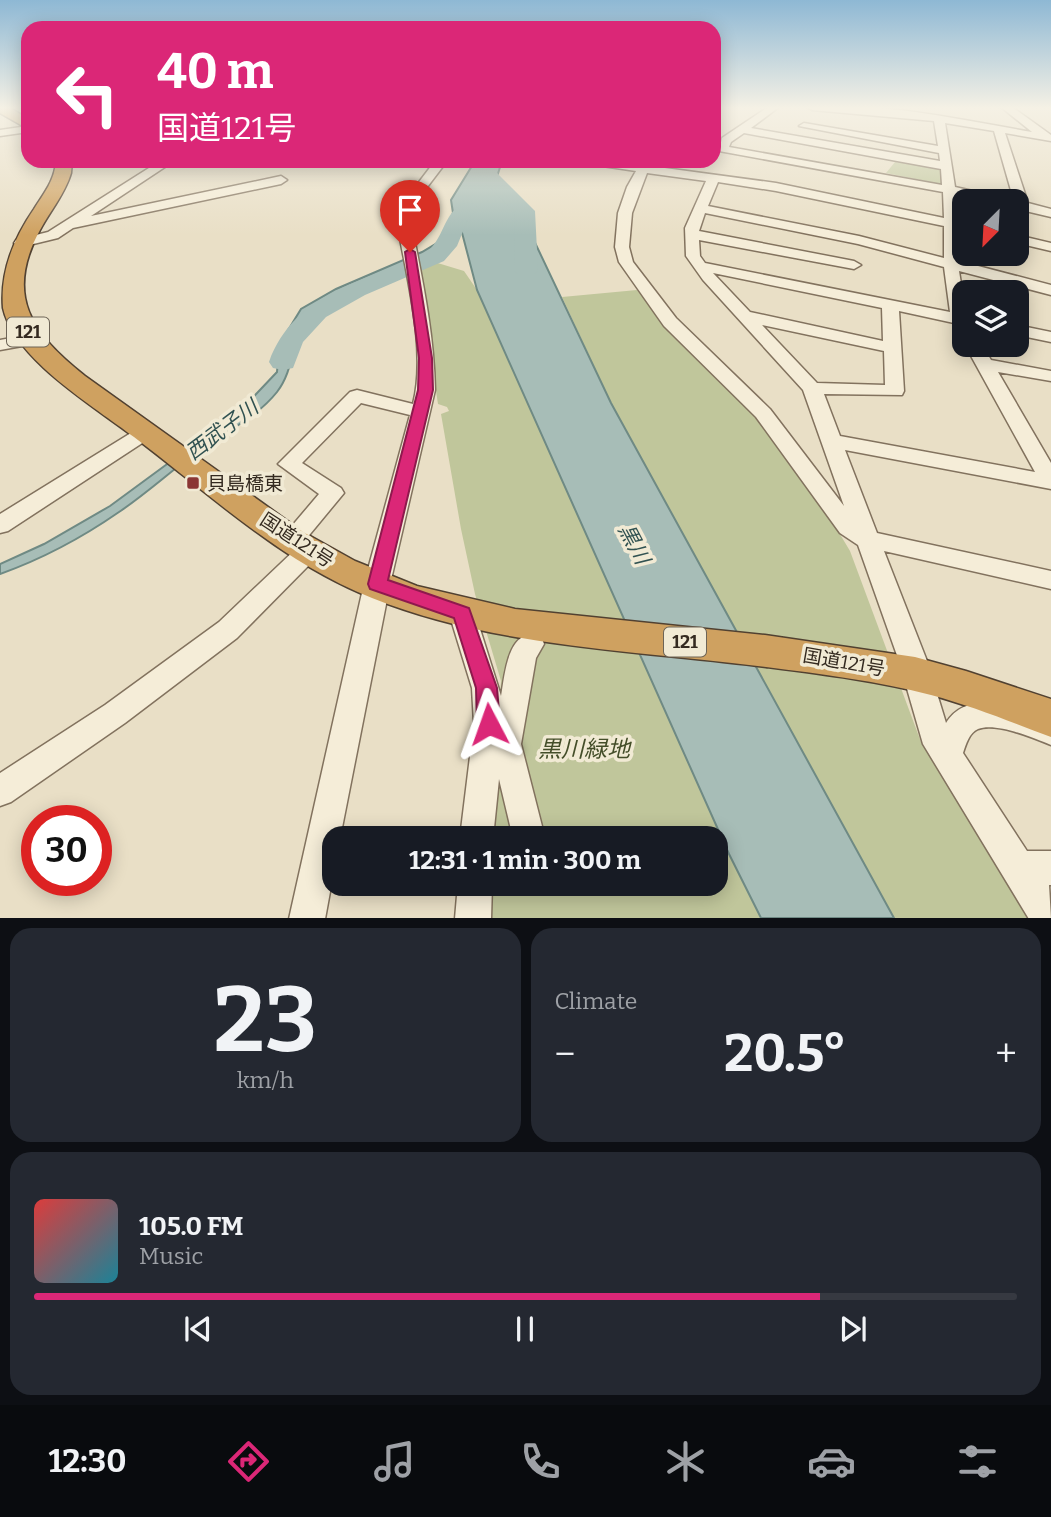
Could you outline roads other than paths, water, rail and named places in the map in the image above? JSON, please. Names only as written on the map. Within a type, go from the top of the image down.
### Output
[{"type":"highway","name":"国道121号","points":[[63,168],[62,180],[21,243],[11,287],[15,311],[33,339],[54,363],[300,546],[377,584],[469,615],[536,627],[805,655],[960,686],[1051,718]]},
{"type":"street","points":[[728,150],[952,191]]},
{"type":"street","points":[[782,159],[793,150]]},
{"type":"street","points":[[857,150],[946,166]]},
{"type":"street","points":[[943,150],[949,190],[950,262],[954,280]]},
{"type":"street","points":[[1004,150],[1014,189]]},
{"type":"street","points":[[856,172],[876,153]]},
{"type":"street","points":[[21,243],[53,235],[157,168]]},
{"type":"street","points":[[306,918],[377,584],[426,390],[426,358],[404,222],[406,207],[436,168]]},
{"type":"street","points":[[641,168],[627,202],[623,224],[622,247],[626,262],[670,321],[763,413],[848,527],[867,539],[1051,580]]},
{"type":"street","points":[[660,168],[799,191],[952,223]]},
{"type":"street","points":[[714,177],[692,228],[693,256],[744,316],[812,388],[913,661],[904,673],[934,734],[1049,918]]},
{"type":"street","points":[[68,225],[281,180]]},
{"type":"street","points":[[700,208],[859,240],[1051,290]]},
{"type":"street","points":[[1029,208],[1051,212]]},
{"type":"street","points":[[692,234],[852,281],[890,305],[952,319]]},
{"type":"street","points":[[852,281],[859,240]]},
{"type":"street","points":[[1029,242],[1051,247]]},
{"type":"street","points":[[700,266],[852,281]]},
{"type":"street","points":[[812,388],[895,391],[890,305]]},
{"type":"street","points":[[744,316],[892,348]]},
{"type":"street","points":[[1029,332],[1051,337]]},
{"type":"street","points":[[0,345],[33,339]]},
{"type":"street","points":[[981,357],[1051,482]]},
{"type":"street","points":[[985,364],[1051,376]]},
{"type":"street","points":[[0,791],[115,714],[228,630],[300,546],[333,493],[289,464],[357,396],[421,412]]},
{"type":"street","points":[[0,525],[146,432]]},
{"type":"street","points":[[832,441],[1051,482]]},
{"type":"street","points":[[469,615],[471,646],[486,688],[497,737],[525,826]]},
{"type":"street","points":[[479,826],[497,737],[523,656],[531,644]]},
{"type":"street","points":[[947,752],[964,722],[972,718],[1014,718],[1051,730]]},
{"type":"street","points":[[1017,868],[1051,868]]},
{"type":"street","points":[[473,918],[474,896]]},
{"type":"water","points":[[471,168],[500,168],[495,183],[520,211],[611,403],[894,918],[761,918],[728,852],[728,826],[716,826],[477,290],[460,225],[456,236],[432,255],[390,271],[312,310],[300,330],[283,382],[269,401],[252,416],[204,447],[130,504],[91,530],[62,547],[0,574],[0,564],[44,544],[110,506],[242,409],[277,372],[279,345],[301,309],[336,289],[422,252],[442,240],[453,213],[451,200]]},
{"type":"waterway","name":"黒川","points":[[485,168],[490,177],[525,211],[526,270]]},
{"type":"waterway","name":"西武子川","points":[[283,362],[290,342],[317,312],[356,290],[436,256],[446,246],[458,219],[468,208]]},
{"type":"place","name":"貝島橋東","points":[[193,483]]},
{"type":"park label","name":"黒川緑地","points":[[584,749]]}]
